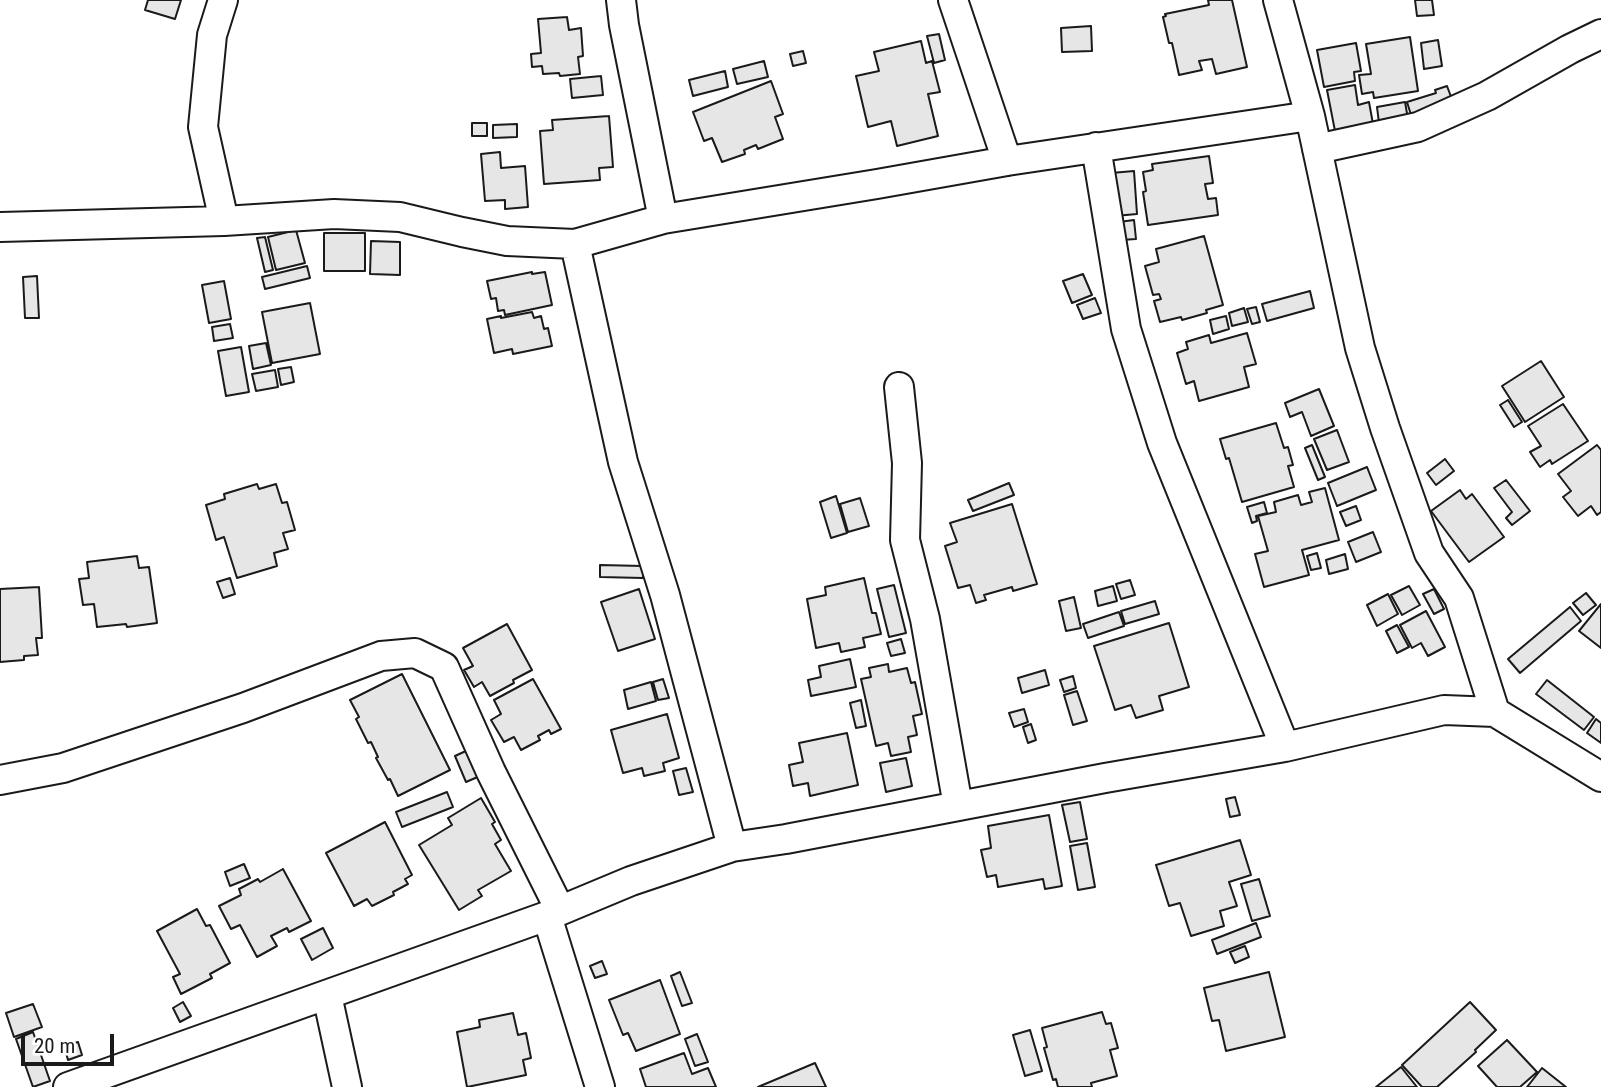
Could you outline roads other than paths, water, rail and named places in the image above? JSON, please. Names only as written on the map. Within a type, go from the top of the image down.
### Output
[{"type":"street","points":[[223,0],[212,35],[203,127],[224,221]]},
{"type":"street","points":[[621,0],[663,219]]},
{"type":"street","points":[[953,0],[1007,161]]},
{"type":"street","points":[[1278,0],[1310,116],[1360,348],[1429,553],[1459,598],[1495,712]]},
{"type":"street","points":[[1317,149],[1418,127],[1487,96],[1601,34]]},
{"type":"street","points":[[0,227],[224,221],[334,214],[400,217],[507,241],[575,244],[663,219],[1007,161],[1310,116]]},
{"type":"street","points":[[1096,147],[1126,330],[1162,443],[1285,747]]},
{"type":"street","points":[[575,244],[623,462],[665,595],[732,847]]},
{"type":"street","points":[[900,387],[907,463],[905,540],[925,619],[958,806]]},
{"type":"street","points":[[0,780],[63,768],[243,708],[381,656],[415,653],[444,667],[553,913],[600,1087]]},
{"type":"street","points":[[68,1087],[110,1080],[631,881],[732,847],[1285,747],[1444,710],[1495,712],[1601,777]]},
{"type":"street","points":[[327,995],[347,1087]]}]
